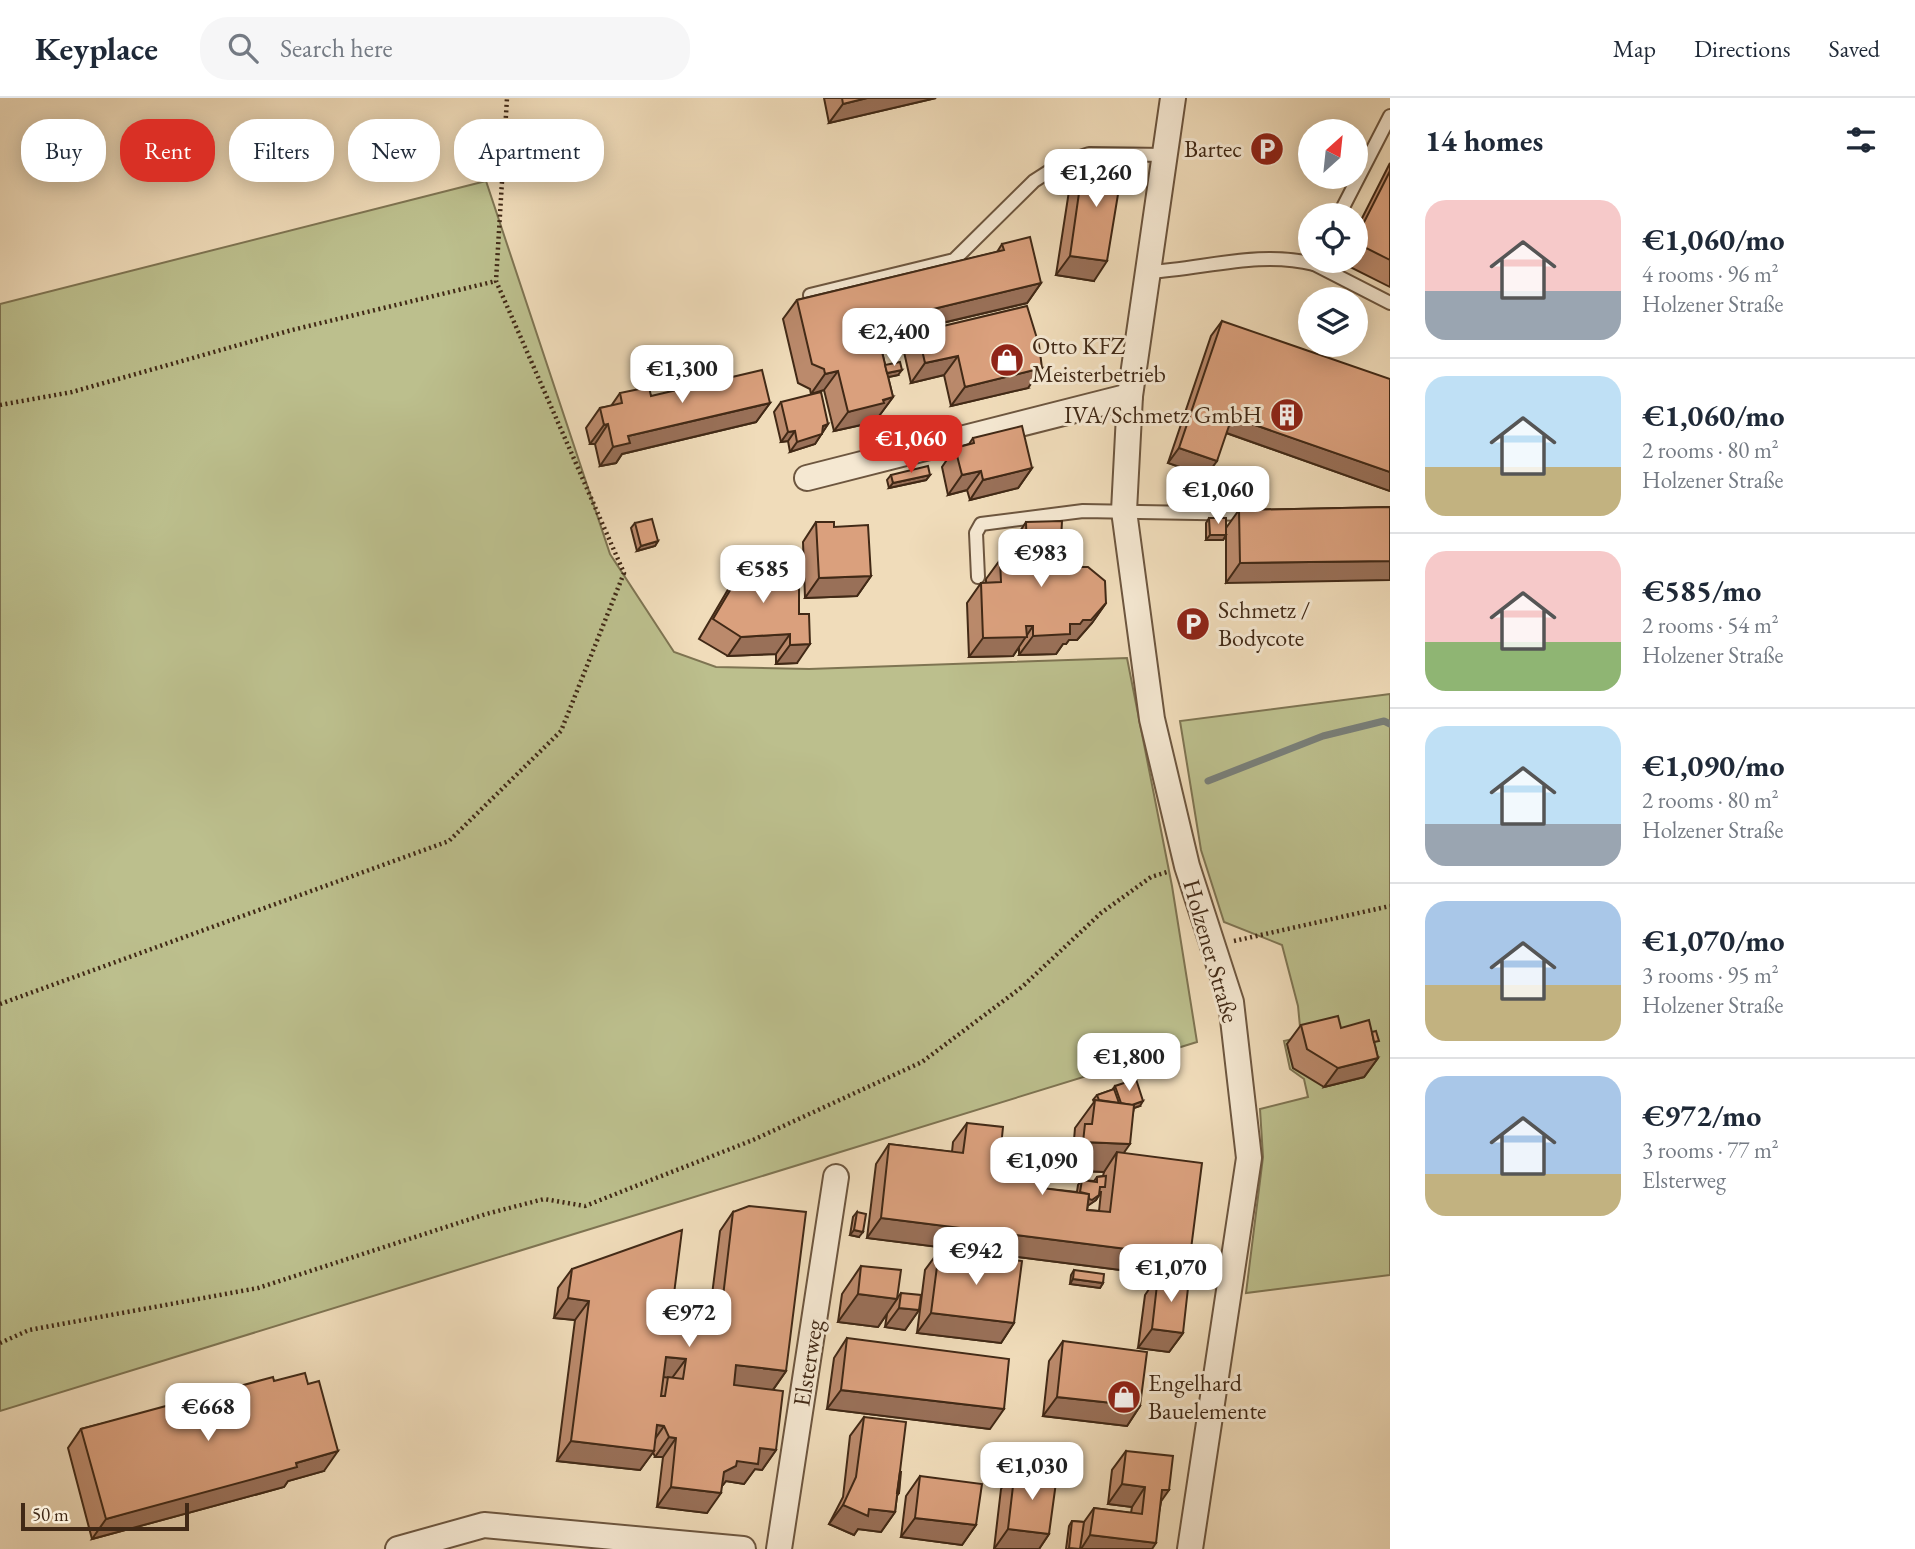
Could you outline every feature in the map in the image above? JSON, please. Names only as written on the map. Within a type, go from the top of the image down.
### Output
[{"type":"street","name":"Holzener Straße","points":[[1173,98],[1167,155],[1130,396],[1124,511],[1152,719],[1187,866],[1231,1002],[1249,1158],[1190,1549]]},
{"type":"street","points":[[807,478],[1130,396]]},
{"type":"street","name":"Elsterweg","points":[[779,1549],[836,1177]]},
{"type":"street","points":[[398,1549],[484,1525],[743,1549]]},
{"type":"lane","points":[[1345,203],[1390,116]]},
{"type":"lane","points":[[810,295],[954,260],[1034,181],[1062,163],[1089,154],[1167,155]]},
{"type":"lane","points":[[1148,272],[1267,257],[1298,259]]},
{"type":"lane","points":[[1334,273],[1390,303]]},
{"type":"lane","points":[[978,577],[976,533],[981,524],[1083,511],[1269,514]]},
{"type":"path","points":[[0,1004],[449,841],[561,731],[624,573],[496,281],[507,98]]},
{"type":"path","points":[[0,405],[72,392],[292,330],[496,281]]},
{"type":"path","points":[[0,1343],[29,1330],[258,1288],[486,1214],[544,1199],[585,1206],[753,1140],[922,1062],[1022,987],[1101,913],[1151,877],[1187,866]]},
{"type":"path","points":[[1213,946],[1390,906]]},
{"type":"green space","points":[[486,182],[610,554],[674,652],[716,667],[809,669],[1127,658],[1172,886],[1197,1042],[0,1411],[0,304]]},
{"type":"green space","points":[[1390,694],[1390,1275],[1246,1293],[1263,1157],[1260,1109],[1308,1097],[1304,1079],[1290,1069],[1284,1041],[1301,1037],[1298,1006],[1282,945],[1224,922],[1201,850],[1180,721]]},
{"type":"building","points":[[842,98],[867,98],[843,104]]},
{"type":"building","points":[[1084,158],[1123,164],[1107,261],[1070,256]]},
{"type":"building","points":[[1390,171],[1390,260],[1368,249],[1368,214]]},
{"type":"building","points":[[1030,237],[1041,283],[875,323],[893,397],[883,400],[884,403],[848,412],[838,371],[825,374],[824,369],[812,364],[797,300],[1004,250],[1002,244]]},
{"type":"building","points":[[1027,306],[1039,345],[1042,368],[965,387],[958,356],[925,363],[918,332]]},
{"type":"building","name":"IVA/Schmetz GmbH","points":[[1222,321],[1298,347],[1298,357],[1326,357],[1390,379],[1390,472],[1232,417],[1217,461],[1179,448]]},
{"type":"building","points":[[900,362],[902,370],[887,373],[885,365]]},
{"type":"building","points":[[762,370],[770,403],[628,436],[630,443],[613,447],[608,424],[604,425],[600,408],[622,403],[620,393],[649,387],[651,396]]},
{"type":"building","points":[[821,392],[828,424],[823,426],[822,434],[797,442],[795,431],[788,432],[781,402]]},
{"type":"building","points":[[1022,426],[1032,468],[983,480],[981,471],[962,475],[955,448],[974,443],[973,438]]},
{"type":"building","points":[[928,466],[930,475],[893,483],[891,475]]},
{"type":"building","points":[[1390,507],[1390,561],[1240,563],[1239,510]]},
{"type":"building","points":[[1209,518],[1226,518],[1226,535],[1210,535]]},
{"type":"building","points":[[652,519],[658,541],[641,546],[635,523]]},
{"type":"building","points":[[1062,521],[1061,541],[1074,554],[1074,567],[1088,567],[1105,581],[1106,603],[1091,620],[1070,624],[1070,634],[1033,636],[1033,626],[1026,626],[1027,637],[983,638],[981,583],[1001,582],[1000,560],[1027,559],[1026,522]]},
{"type":"building","points":[[816,522],[834,522],[834,527],[868,525],[871,576],[819,578]]},
{"type":"building","points":[[754,550],[772,561],[780,574],[780,589],[799,588],[799,614],[809,614],[810,644],[790,645],[790,634],[741,637],[713,619]]},
{"type":"building","points":[[1338,1016],[1341,1028],[1369,1020],[1378,1058],[1338,1068],[1307,1049],[1301,1025]]},
{"type":"building","points":[[1376,1031],[1379,1041],[1374,1042],[1372,1032]]},
{"type":"building","points":[[1136,1079],[1143,1101],[1132,1105],[1121,1103],[1115,1086]]},
{"type":"building","points":[[1114,1089],[1119,1103],[1099,1100],[1097,1095]]},
{"type":"building","points":[[1095,1100],[1134,1105],[1130,1144],[1083,1142],[1085,1124],[1092,1124]]},
{"type":"building","points":[[967,1123],[1003,1127],[1000,1157],[1045,1162],[1041,1188],[1089,1194],[1087,1210],[1110,1212],[1117,1152],[1202,1163],[1190,1257],[881,1218],[889,1144],[963,1153]]},
{"type":"building","points":[[1106,1176],[1105,1187],[1100,1187],[1099,1195],[1092,1200],[1089,1199],[1089,1194],[1080,1192],[1082,1180],[1097,1182],[1097,1177]]},
{"type":"building","points":[[749,1206],[806,1212],[786,1371],[736,1365],[734,1385],[783,1391],[776,1450],[760,1448],[758,1464],[737,1461],[736,1466],[724,1472],[721,1493],[671,1487],[676,1438],[669,1437],[664,1426],[657,1425],[654,1451],[571,1441],[589,1301],[568,1298],[572,1269],[682,1230],[673,1302],[683,1303],[682,1310],[692,1311],[693,1301],[722,1305],[733,1212]],"holes":[[[666,1357],[686,1359],[683,1379],[668,1377],[665,1396],[661,1396]]]},
{"type":"building","points":[[857,1212],[866,1214],[863,1232],[854,1230]]},
{"type":"building","points":[[939,1251],[1022,1261],[1014,1323],[931,1313]]},
{"type":"building","points":[[861,1266],[901,1270],[897,1299],[858,1294]]},
{"type":"building","points":[[1074,1270],[1104,1274],[1103,1283],[1073,1279]]},
{"type":"building","points":[[1158,1276],[1189,1279],[1183,1333],[1152,1329]]},
{"type":"building","points":[[901,1293],[921,1295],[919,1310],[899,1308]]},
{"type":"building","points":[[847,1338],[1009,1359],[1004,1409],[841,1390]]},
{"type":"building","points":[[1063,1341],[1147,1352],[1140,1406],[1057,1397]]},
{"type":"building","points":[[305,1373],[308,1384],[319,1381],[338,1451],[296,1463],[297,1467],[106,1519],[81,1429],[273,1377],[274,1381]]},
{"type":"building","points":[[864,1417],[906,1422],[895,1512],[869,1509],[868,1516],[843,1505],[856,1477]]},
{"type":"building","points":[[1126,1451],[1173,1456],[1169,1490],[1162,1490],[1156,1543],[1090,1535],[1094,1508],[1142,1514],[1145,1487],[1122,1484]]},
{"type":"building","points":[[1015,1469],[1057,1475],[1049,1534],[1008,1529]]},
{"type":"building","points":[[900,1472],[899,1493],[897,1493]]},
{"type":"building","points":[[920,1476],[982,1484],[976,1525],[915,1518]]},
{"type":"building","points":[[1072,1521],[1084,1522],[1080,1549],[1069,1548]]},
{"type":"waterway","points":[[1208,781],[1323,736],[1384,721],[1390,724]]},
{"type":"place","name":"Bartec","points":[[1267,149]]},
{"type":"place","name":"Otto KFZ Meisterbetrieb","points":[[1007,360]]},
{"type":"place","name":"IVA/Schmetz GmbH","points":[[1287,415]]},
{"type":"place","name":"Schmetz / Bodycote","points":[[1193,624]]},
{"type":"place","name":"Engelhard Bauelemente","points":[[1124,1397]]}]
